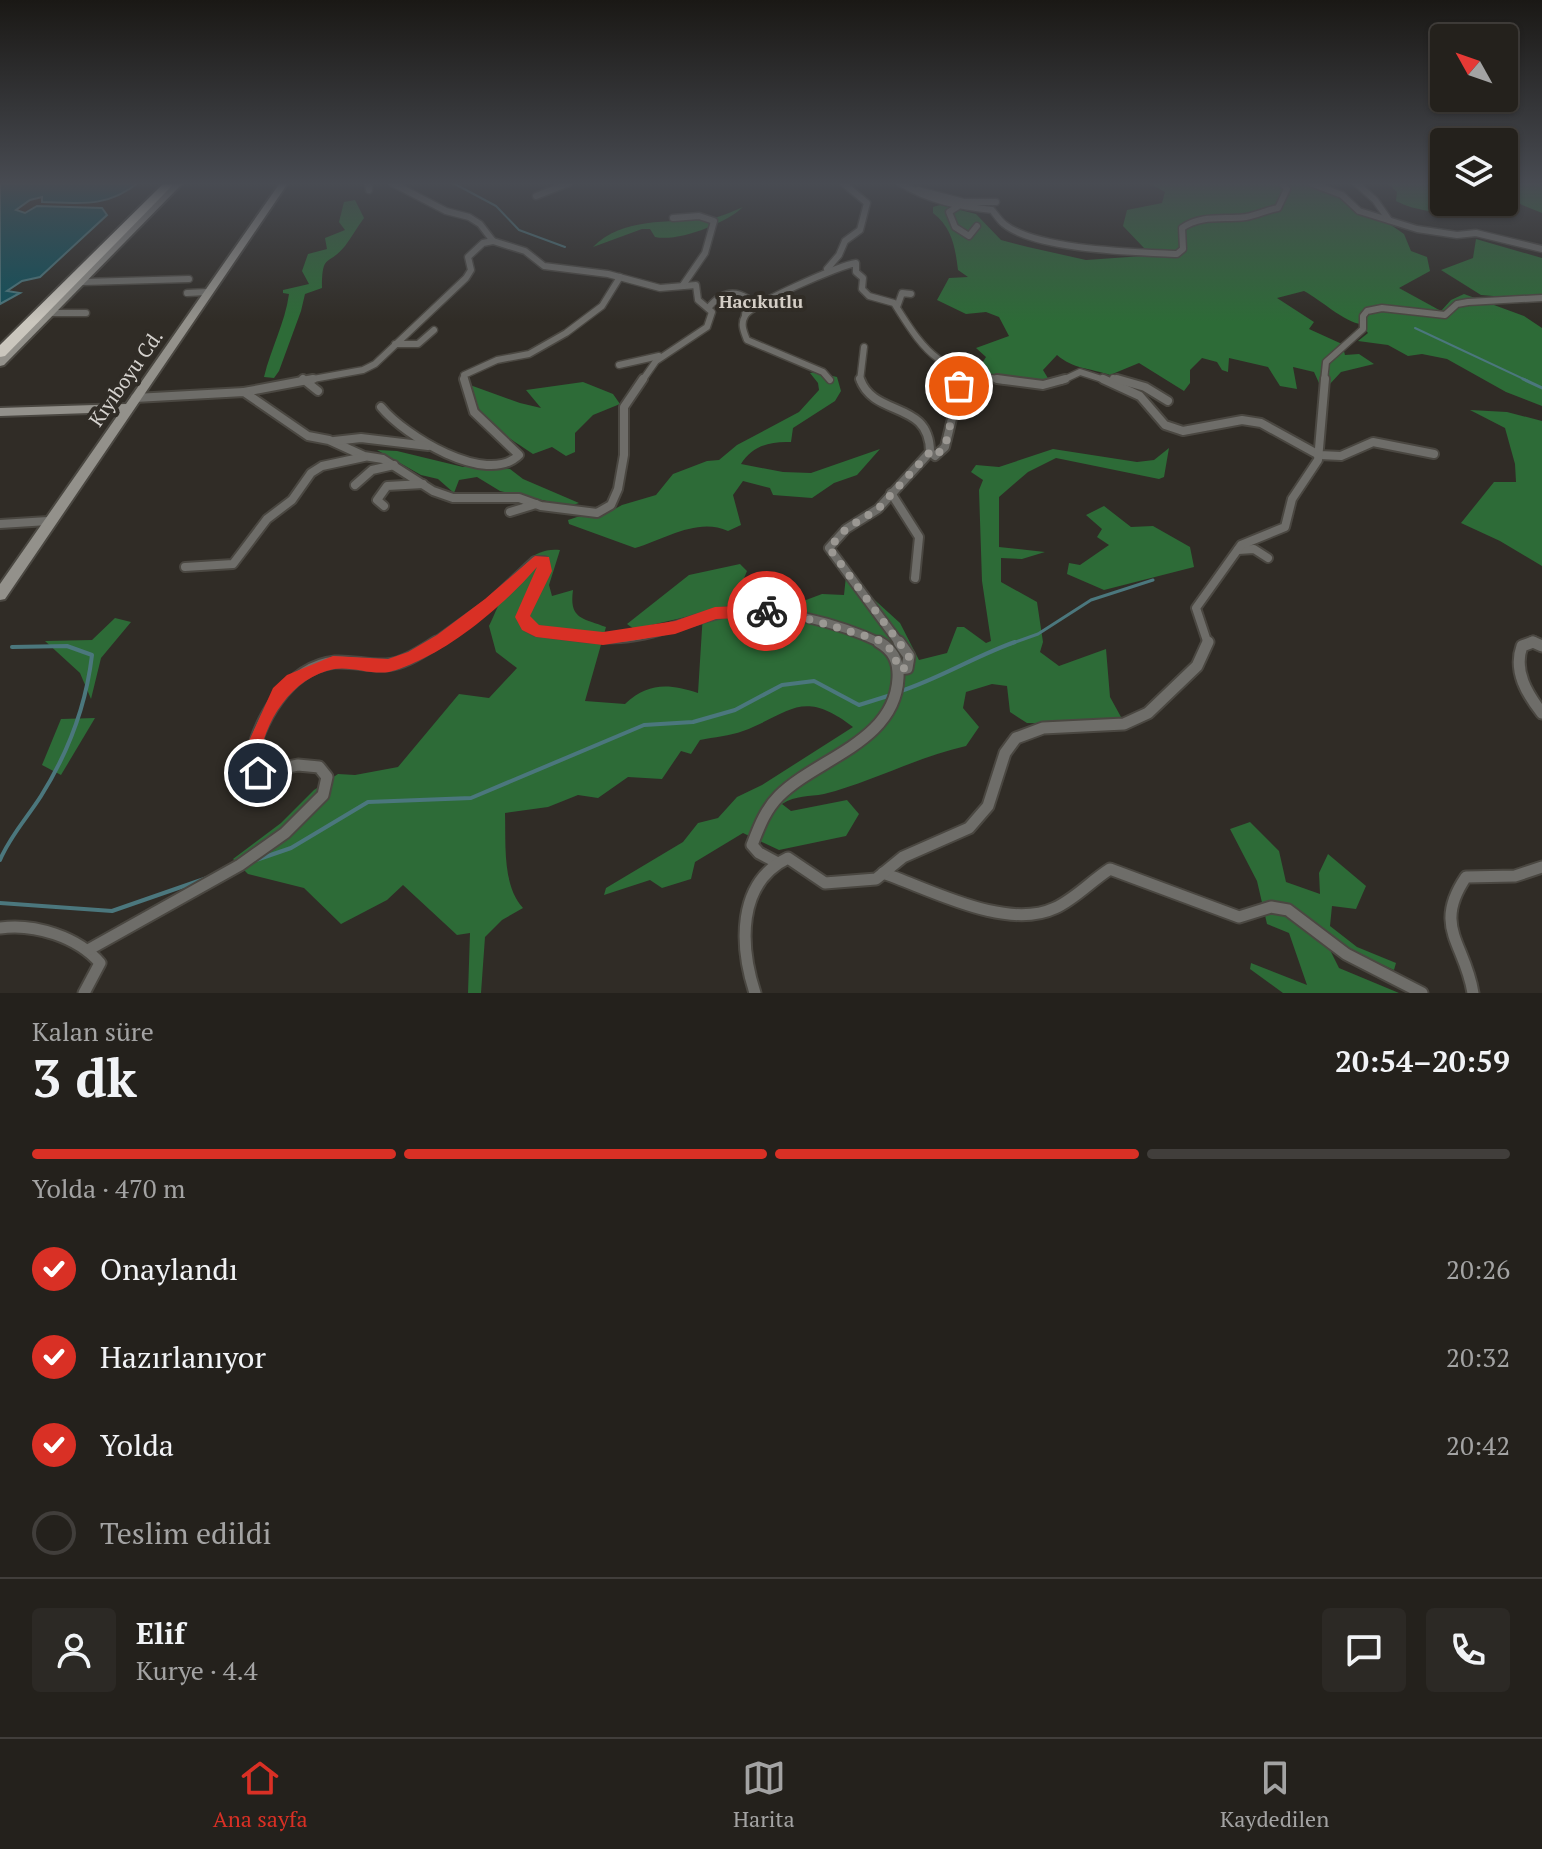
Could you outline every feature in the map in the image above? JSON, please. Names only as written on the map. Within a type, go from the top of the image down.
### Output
[{"type":"highway","points":[[0,338],[111,229]]},
{"type":"highway","points":[[0,353],[124,229]]},
{"type":"street","points":[[0,363],[134,229]]},
{"type":"street","name":"Kıyıboyu Cd.","points":[[0,595],[251,229]]},
{"type":"street","points":[[244,392],[308,436],[333,441],[364,456],[383,459],[433,491],[453,498],[499,496],[597,513],[611,505],[618,489],[624,455],[624,407],[656,361],[707,327],[712,312],[698,300],[696,285],[660,288],[620,277],[544,266],[525,251],[493,241],[484,229]]},
{"type":"street","points":[[683,285],[705,253],[712,229]]},
{"type":"street","points":[[744,320],[754,306],[766,298],[816,280],[839,255],[845,241],[860,229]]},
{"type":"street","points":[[959,229],[969,236],[974,229]]},
{"type":"street","points":[[1013,229],[1026,235],[1124,252],[1177,254],[1183,249],[1182,229]]},
{"type":"street","points":[[1430,229],[1457,235],[1476,233],[1542,249]]},
{"type":"street","points":[[0,412],[244,392],[363,370],[375,364],[466,278],[471,270],[468,257],[475,248],[493,241]]},
{"type":"street","points":[[824,272],[856,263],[856,272],[863,278],[862,289],[869,296],[894,303],[920,345],[933,357],[953,367],[1004,381],[1043,385],[1055,384],[1080,372],[1132,382],[1168,401]]},
{"type":"street","points":[[381,407],[386,416],[444,454],[506,463],[519,458],[479,420],[464,394],[464,375],[497,360],[529,354],[566,333],[602,306],[620,277]]},
{"type":"street","points":[[83,282],[189,279]]},
{"type":"street","points":[[187,293],[207,292]]},
{"type":"street","points":[[709,307],[725,293],[744,295],[747,298],[742,332],[747,340],[823,372],[830,380]]},
{"type":"street","points":[[897,308],[902,293],[911,294]]},
{"type":"street","points":[[755,993],[744,946],[747,916],[755,891],[776,862],[788,858],[825,883],[876,879],[903,857],[969,828],[988,806],[1005,753],[1016,738],[1043,728],[1124,724],[1148,713],[1197,666],[1207,649],[1208,640],[1196,608],[1249,539],[1285,527],[1292,499],[1315,468],[1319,455],[1326,362],[1363,329],[1363,316],[1367,311],[1382,308],[1445,315],[1457,304],[1542,298]]},
{"type":"street","points":[[53,313],[86,313]]},
{"type":"street","points":[[395,344],[420,345],[427,342],[434,330]]},
{"type":"street","points":[[864,347],[859,372],[861,384],[876,397],[920,422],[931,438],[930,452],[878,509],[846,529],[829,548],[909,656],[907,668],[898,669]]},
{"type":"street","points":[[619,365],[664,355]]},
{"type":"street","points":[[930,452],[935,456],[945,447],[959,386],[949,375],[953,367]]},
{"type":"street","points":[[1092,374],[1140,396],[1165,425],[1183,431],[1198,431],[1230,421],[1261,423],[1319,455],[1341,456],[1373,442],[1434,454]]},
{"type":"street","points":[[303,379],[318,391]]},
{"type":"street","points":[[333,441],[361,438],[429,446]]},
{"type":"street","points":[[185,567],[233,564],[267,519],[292,500],[311,473],[322,466],[364,456]]},
{"type":"street","points":[[355,485],[378,466],[395,465]]},
{"type":"street","points":[[384,506],[377,500],[387,486],[424,484]]},
{"type":"street","points":[[891,493],[919,537],[915,578]]},
{"type":"street","points":[[510,512],[537,504]]},
{"type":"street","points":[[0,524],[48,521]]},
{"type":"street","points":[[1238,550],[1251,548],[1263,552],[1268,558]]},
{"type":"street","points":[[88,950],[240,865],[285,833],[323,795],[327,777],[319,767],[298,765],[258,773],[250,766],[252,752],[279,693],[293,680],[333,662],[388,665],[413,656],[442,639],[490,603],[535,561],[544,561],[545,571],[522,617],[527,626],[536,631],[603,638],[675,628],[715,613],[763,610],[808,619],[882,641],[894,653],[898,669],[891,707],[879,724],[866,736],[788,787],[765,812],[752,845],[759,853],[776,862]]},
{"type":"street","points":[[1542,646],[1533,642],[1522,646],[1518,657],[1525,692],[1542,713]]},
{"type":"street","points":[[1473,993],[1467,964],[1454,944],[1448,915],[1452,893],[1466,877],[1491,874],[1516,878],[1542,867]]},
{"type":"street","points":[[883,873],[955,900],[1016,915],[1044,913],[1072,898],[1110,869],[1239,917],[1262,909],[1280,908],[1298,914],[1323,939],[1355,960],[1422,993]]},
{"type":"street","points":[[0,928],[9,925],[42,930],[95,953],[100,963],[95,978],[84,993]]},
{"type":"green space","points":[[356,229],[345,246],[325,264],[322,288],[305,294],[279,371],[274,378],[264,377],[287,305],[289,294],[283,293],[283,290],[309,284],[302,271],[308,254],[327,249],[325,238]]},
{"type":"green space","points":[[641,229],[593,247],[605,237],[618,231]]},
{"type":"green space","points":[[650,229],[703,229],[676,237],[655,237]]},
{"type":"green space","points":[[947,229],[991,229],[1001,240],[1086,260],[1143,256],[1144,248],[1126,229],[1397,229],[1404,234],[1411,251],[1427,257],[1430,271],[1399,288],[1441,311],[1451,300],[1464,294],[1524,316],[1542,328],[1542,406],[1506,392],[1447,359],[1422,354],[1408,356],[1388,345],[1358,341],[1368,333],[1361,324],[1340,315],[1304,291],[1277,298],[1314,322],[1309,329],[1342,344],[1345,355],[1359,354],[1374,364],[1341,372],[1329,385],[1319,383],[1314,372],[1293,367],[1297,389],[1280,386],[1268,367],[1229,358],[1228,372],[1222,370],[1217,362],[1202,358],[1190,370],[1190,383],[1184,391],[1139,363],[1110,375],[1076,366],[1057,355],[1043,370],[1049,380],[1004,378],[977,371],[986,357],[976,348],[1009,336],[999,317],[986,312],[966,314],[937,300],[949,278],[968,277],[958,270],[952,238]]},
{"type":"green space","points":[[1476,239],[1542,258],[1542,300],[1481,295],[1441,270],[1473,258]]},
{"type":"green space","points":[[810,373],[837,377],[841,391],[835,401],[793,428],[791,442],[762,446],[750,453],[741,464],[783,472],[811,473],[880,449],[857,475],[834,483],[812,498],[773,495],[770,488],[743,481],[733,495],[741,525],[728,531],[717,527],[693,528],[635,548],[569,524],[568,520],[577,517],[604,515],[622,505],[656,495],[673,474],[707,461],[719,460],[737,445],[799,412],[819,390]]},
{"type":"green space","points":[[583,382],[613,394],[620,404],[593,415],[575,433],[575,452],[566,456],[552,447],[533,454],[503,433],[479,408],[470,385],[541,408],[526,390]]},
{"type":"green space","points":[[1470,410],[1507,412],[1542,421],[1542,566],[1461,523],[1494,482],[1516,482],[1515,464],[1505,428]]},
{"type":"green space","points":[[1169,448],[1164,477],[1159,479],[1056,458],[1028,472],[999,497],[999,547],[1045,552],[1022,559],[1001,558],[1001,582],[1037,602],[1043,642],[1040,652],[1059,666],[1106,649],[1110,697],[1121,717],[1070,724],[1027,723],[1010,712],[1007,686],[992,684],[966,692],[963,708],[979,727],[966,746],[842,789],[782,804],[791,811],[847,800],[859,814],[846,836],[779,850],[743,833],[695,862],[691,879],[662,888],[650,880],[604,895],[606,888],[683,842],[698,823],[718,818],[737,797],[762,785],[853,727],[821,709],[808,706],[797,708],[738,733],[700,740],[691,754],[681,751],[662,779],[628,777],[598,798],[578,795],[548,807],[505,813],[508,876],[516,899],[523,908],[502,920],[485,937],[481,993],[468,993],[470,933],[457,935],[403,885],[387,900],[341,924],[304,888],[248,874],[233,859],[281,823],[314,790],[338,774],[355,775],[398,767],[459,694],[489,698],[517,668],[496,652],[489,626],[514,575],[534,556],[560,550],[549,585],[552,596],[573,590],[575,612],[606,627],[585,701],[625,704],[642,692],[660,687],[698,693],[703,613],[634,629],[627,624],[689,575],[740,564],[747,571],[740,588],[806,600],[822,594],[844,595],[846,576],[827,555],[836,551],[867,593],[900,623],[919,660],[947,653],[957,627],[964,627],[986,643],[991,641],[982,581],[979,490],[983,480],[971,472],[976,465],[999,467],[1053,449],[1137,462],[1154,460]]},
{"type":"green space","points":[[377,450],[397,451],[463,467],[481,465],[510,469],[523,479],[579,503],[570,506],[500,491],[477,477],[459,480],[454,493],[438,479],[421,475]]},
{"type":"green space","points":[[1104,506],[1131,527],[1153,526],[1190,547],[1194,567],[1104,590],[1067,574],[1069,563],[1080,565],[1109,545],[1097,537],[1102,529],[1086,515]]},
{"type":"green space","points":[[115,618],[131,622],[101,658],[91,699],[80,673],[45,641],[92,640]]},
{"type":"green space","points":[[95,718],[61,775],[42,765],[61,719]]},
{"type":"green space","points":[[1250,822],[1279,851],[1286,882],[1320,894],[1319,873],[1328,854],[1366,886],[1356,909],[1332,906],[1330,926],[1357,947],[1396,963],[1394,970],[1353,952],[1331,952],[1339,968],[1399,993],[1283,993],[1250,969],[1251,963],[1307,985],[1289,933],[1267,924],[1257,881],[1230,829]]},
{"type":"water","points":[[0,229],[92,229],[40,277],[22,281],[7,291],[20,293],[0,304]]},
{"type":"waterway","points":[[518,229],[565,247]]},
{"type":"waterway","points":[[1415,328],[1528,381]]},
{"type":"waterway","points":[[1523,379],[1542,388]]},
{"type":"waterway","points":[[1011,644],[1038,634],[1091,600],[1153,580]]},
{"type":"waterway","points":[[1011,644],[1015,642]]},
{"type":"waterway","points":[[898,692],[1011,644]]},
{"type":"waterway","points":[[0,860],[51,780],[67,746],[80,711],[92,655],[67,646],[12,647]]},
{"type":"waterway","points":[[256,860],[291,848],[368,802],[471,798],[644,725],[693,722],[735,710],[782,685],[814,681],[859,705],[891,695]]},
{"type":"waterway","points":[[0,903],[112,911],[207,878]]},
{"type":"way so far","points":[[767,611],[863,633],[882,641],[894,653],[898,669],[907,668],[909,656],[829,548],[846,529],[878,509],[930,452],[935,456],[945,447],[959,386]]},
{"type":"district","name":"Hacıkutlu","points":[[761,302]]},
{"type":"route","points":[[258,773],[250,766],[252,752],[279,693],[293,680],[333,662],[388,665],[413,656],[442,639],[490,603],[535,561],[544,561],[545,571],[522,617],[527,626],[536,631],[603,638],[675,628],[715,613],[767,611]]}]
